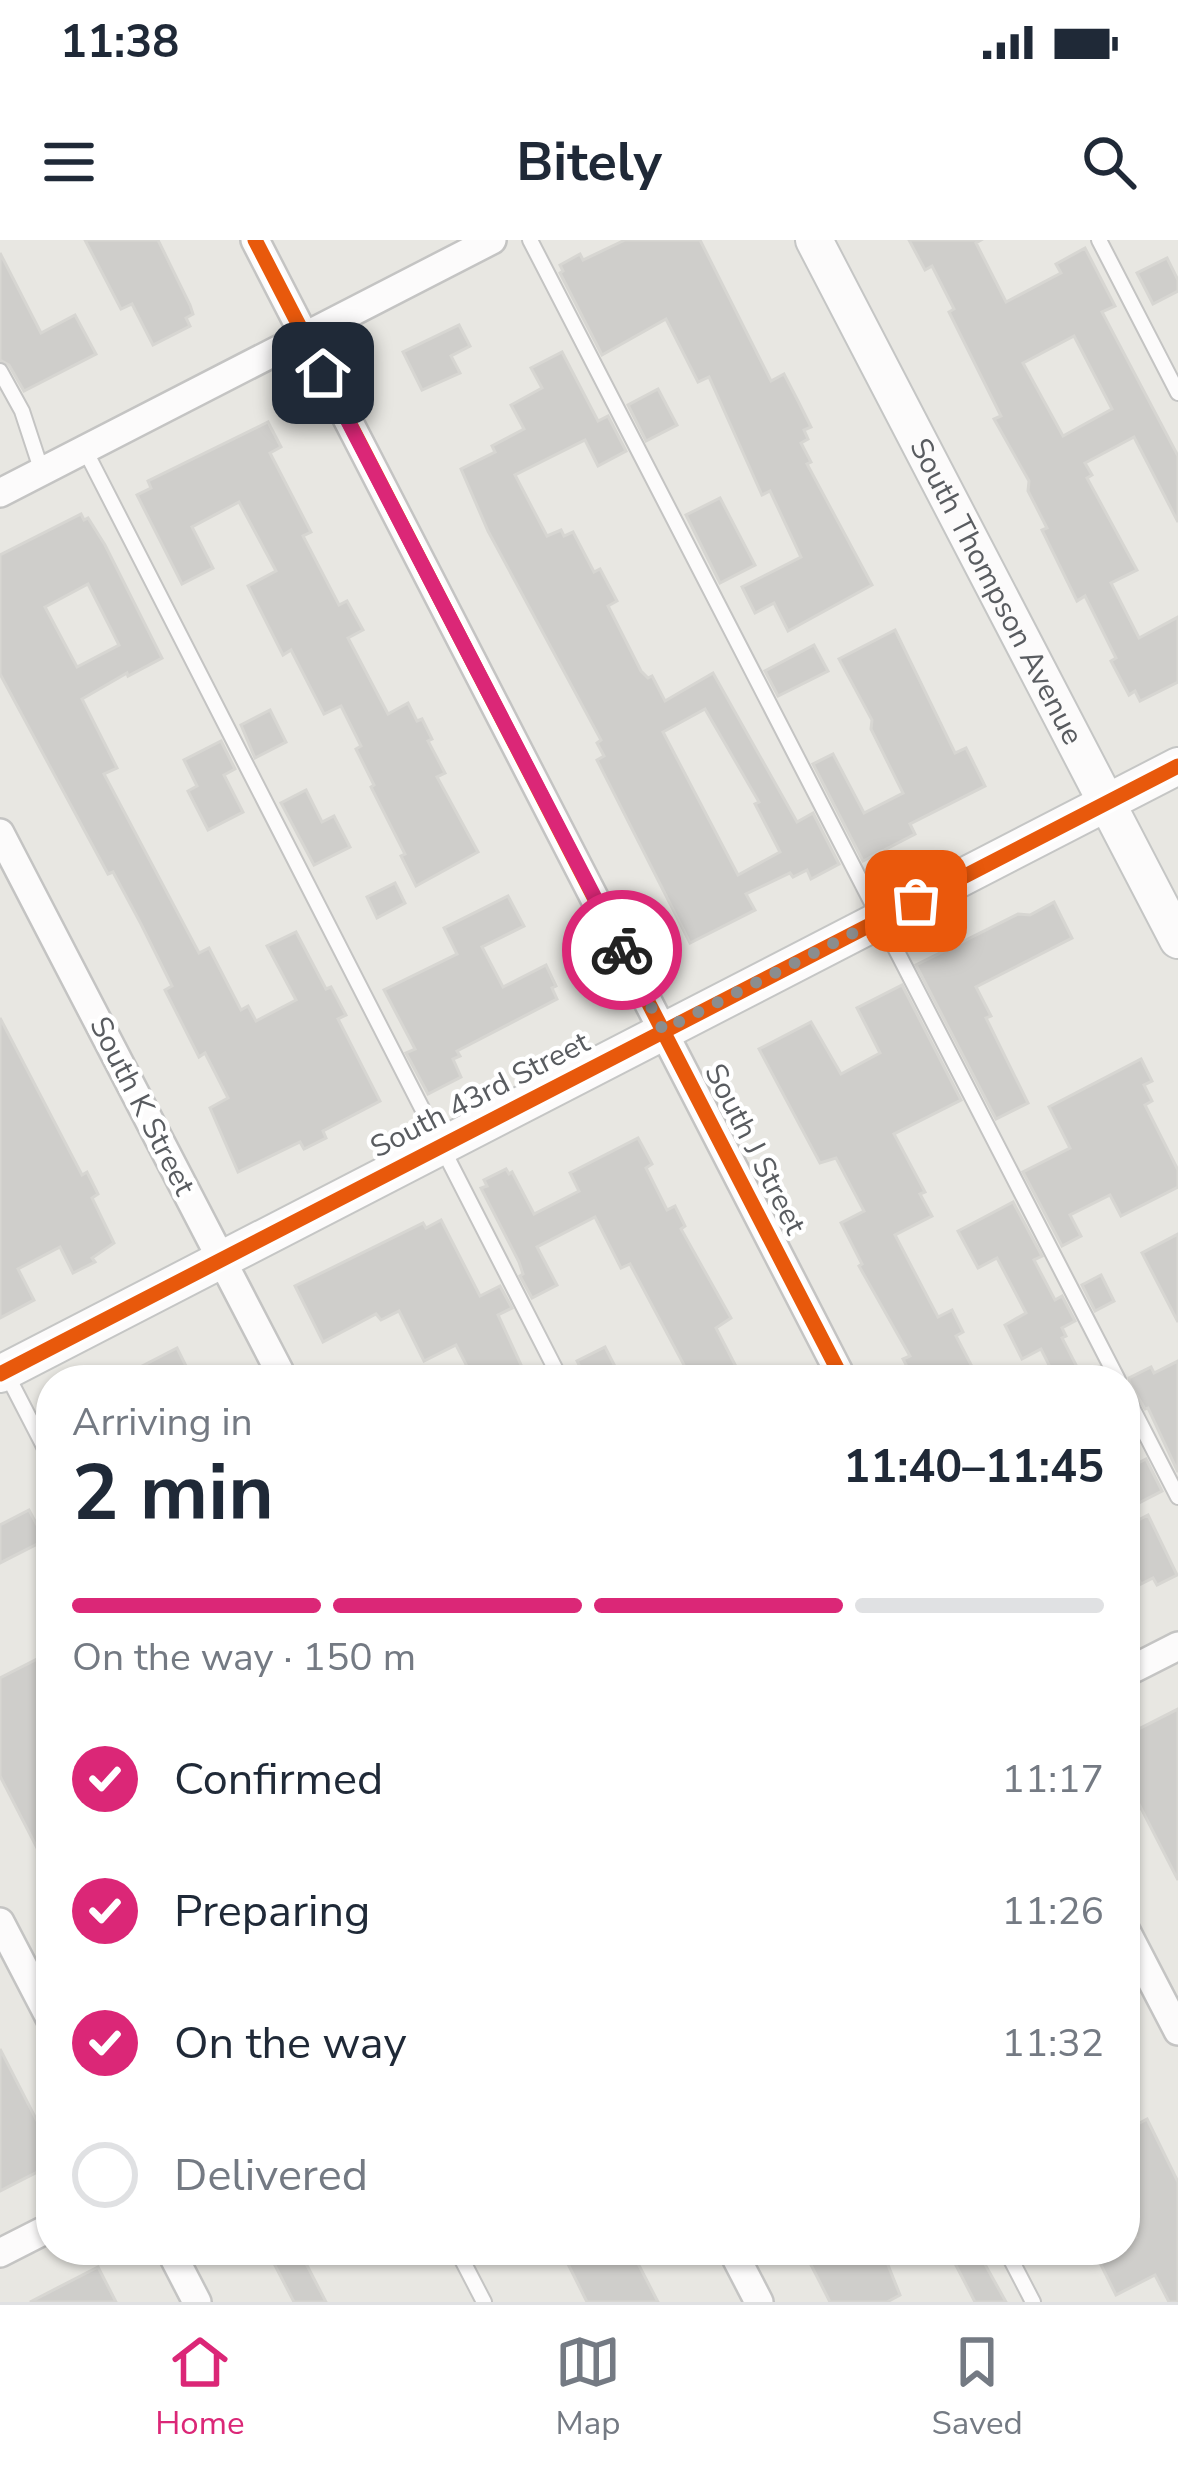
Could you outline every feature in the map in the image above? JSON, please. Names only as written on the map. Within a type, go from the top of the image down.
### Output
[{"type":"street","name":"South J Street","points":[[255,240],[835,1365]]},
{"type":"street","name":"South Thompson Avenue","points":[[814,240],[1178,940]]},
{"type":"street","points":[[0,493],[488,241]]},
{"type":"street","name":"South 43rd Street","points":[[2,1368],[1178,766]]},
{"type":"street","name":"South K Street","points":[[0,833],[276,1365]]},
{"type":"street","points":[[1140,1665],[1178,1646]]},
{"type":"street","points":[[0,1922],[36,1991]]},
{"type":"street","points":[[1140,1958],[1178,2031]]},
{"type":"street","points":[[0,2253],[36,2235]]},
{"type":"street","points":[[178,2265],[197,2302]]},
{"type":"street","points":[[740,2265],[759,2302]]},
{"type":"lane","points":[[530,240],[1110,1365]]},
{"type":"lane","points":[[1100,240],[1178,393]]},
{"type":"lane","points":[[0,371],[22,411],[42,472]]},
{"type":"lane","points":[[85,450],[553,1365]]},
{"type":"lane","points":[[2,1368],[36,1432]]},
{"type":"lane","points":[[1140,1423],[1178,1497]]},
{"type":"lane","points":[[465,2265],[484,2302]]},
{"type":"lane","points":[[1014,2265],[1033,2302]]},
{"type":"building","points":[[85,240],[158,240],[190,305],[193,314],[186,318],[190,326],[153,345],[132,304],[121,309]]},
{"type":"building","points":[[625,240],[700,240],[771,381],[784,374],[811,427],[804,430],[808,439],[801,443],[811,462],[807,464],[872,585],[788,631],[774,603],[755,613],[742,587],[801,557],[770,491],[762,495],[709,377],[698,382],[666,319],[602,355],[560,273],[560,265],[580,254],[583,260]]},
{"type":"building","points":[[909,240],[981,240],[976,243],[1006,302],[1061,273],[1056,264],[1085,248],[1115,306],[1102,312],[1178,456],[1178,522],[1134,437],[1085,463],[1092,475],[1087,478],[1137,570],[1111,583],[1139,638],[1178,617],[1178,682],[1140,701],[1135,691],[1129,695],[1085,596],[1077,601],[1042,530],[1047,528],[1028,491],[1029,481],[994,419],[1001,416],[949,312],[954,309],[932,266],[925,270]],"holes":[[[1074,336],[1112,409],[1063,436],[1023,363]]]},
{"type":"building","points":[[0,253],[41,333],[75,315],[96,354],[24,391],[9,365],[0,360]]},
{"type":"building","points":[[1167,258],[1178,291],[1153,304],[1137,273]]},
{"type":"building","points":[[459,325],[470,346],[451,356],[460,373],[422,390],[403,352]]},
{"type":"building","points":[[562,352],[598,421],[608,416],[626,451],[598,466],[585,440],[515,475],[547,536],[561,530],[564,536],[573,532],[594,572],[600,569],[617,601],[608,606],[641,671],[652,676],[665,701],[713,673],[797,822],[813,813],[839,864],[811,879],[807,870],[793,877],[790,873],[746,894],[755,910],[690,943],[597,760],[604,756],[597,743],[601,740],[488,531],[461,469],[495,452],[492,446],[524,429],[511,405],[542,388],[531,368]],"holes":[[[705,709],[759,802],[755,804],[780,852],[738,875],[663,732]]]},
{"type":"building","points":[[658,389],[677,425],[646,441],[628,405]]},
{"type":"building","points":[[268,422],[281,447],[270,453],[311,532],[303,536],[339,605],[347,601],[363,630],[348,638],[388,714],[408,703],[417,721],[422,719],[445,773],[437,777],[478,852],[416,886],[341,706],[324,714],[291,650],[283,655],[248,586],[276,571],[239,502],[192,527],[213,568],[182,584],[137,495],[151,488],[148,481]]},
{"type":"building","points":[[720,498],[755,565],[720,583],[686,515]]},
{"type":"building","points":[[81,514],[105,545],[162,658],[82,699],[117,768],[104,774],[199,953],[209,948],[241,1010],[248,1006],[256,1021],[296,1000],[267,946],[296,932],[326,989],[331,987],[346,1015],[338,1019],[380,1101],[323,1131],[326,1138],[304,1149],[300,1142],[238,1172],[210,1108],[228,1098],[205,1053],[199,1057],[165,990],[172,986],[141,924],[113,872],[108,874],[0,674],[0,555]],"holes":[[[88,584],[119,645],[77,667],[45,607]]]},
{"type":"building","points":[[895,630],[955,753],[966,748],[985,786],[910,824],[915,834],[863,861],[813,764],[833,754],[864,813],[903,793],[839,659]]},
{"type":"building","points":[[814,645],[828,671],[778,696],[765,671]]},
{"type":"building","points":[[270,710],[286,742],[255,758],[241,725]]},
{"type":"building","points":[[221,741],[235,769],[224,775],[243,812],[208,830],[188,791],[197,786],[184,760]]},
{"type":"building","points":[[306,790],[322,822],[334,816],[350,847],[314,865],[281,803]]},
{"type":"building","points":[[395,883],[405,903],[377,918],[367,897]]},
{"type":"building","points":[[508,896],[524,926],[482,947],[503,987],[546,965],[557,999],[457,1051],[460,1056],[453,1059],[461,1077],[428,1094],[406,1053],[415,1049],[384,990],[457,954],[444,928]]},
{"type":"building","points":[[1054,902],[1072,938],[976,987],[1028,1103],[996,1119],[916,965],[1018,914],[1030,915]]},
{"type":"building","points":[[902,985],[961,1100],[894,1134],[925,1192],[920,1194],[932,1216],[895,1235],[938,1317],[952,1310],[963,1332],[956,1336],[971,1365],[906,1365],[903,1359],[910,1356],[859,1266],[841,1223],[864,1211],[836,1158],[820,1163],[759,1049],[811,1022],[841,1074],[880,1053],[857,1008]]},
{"type":"building","points":[[0,1018],[82,1175],[87,1172],[98,1194],[92,1198],[114,1243],[92,1258],[95,1262],[73,1273],[60,1247],[18,1269],[34,1300],[0,1318]]},
{"type":"building","points":[[1141,1059],[1152,1081],[1144,1085],[1152,1101],[1145,1105],[1178,1170],[1178,1187],[1121,1216],[1110,1195],[1070,1215],[1081,1236],[1062,1246],[1023,1172],[1070,1148],[1049,1107]]},
{"type":"building","points":[[638,1138],[652,1164],[646,1168],[667,1210],[675,1206],[685,1226],[681,1229],[731,1318],[716,1328],[735,1365],[684,1365],[630,1264],[621,1268],[595,1217],[537,1247],[557,1285],[532,1298],[481,1188],[487,1186],[484,1180],[506,1169],[534,1214],[579,1191],[570,1173]]},
{"type":"building","points":[[1013,1202],[1042,1256],[1034,1260],[1055,1300],[1062,1296],[1075,1321],[1062,1328],[1066,1336],[1062,1338],[1076,1365],[1049,1365],[1041,1349],[1022,1359],[1005,1325],[1026,1313],[997,1258],[978,1268],[958,1231]]},
{"type":"building","points":[[441,1220],[480,1296],[500,1286],[512,1308],[498,1315],[521,1365],[466,1365],[456,1345],[424,1361],[399,1311],[381,1320],[376,1314],[323,1342],[295,1286],[423,1223],[426,1228]]},
{"type":"building","points":[[1178,1234],[1178,1322],[1142,1253]]},
{"type":"building","points":[[1101,1275],[1114,1301],[1095,1311],[1082,1285]]},
{"type":"building","points":[[605,1347],[614,1365],[579,1365],[577,1361]]},
{"type":"building","points":[[177,1348],[186,1365],[144,1365]]},
{"type":"building","points":[[1178,1361],[1178,1472],[1140,1401],[1140,1372],[1151,1367],[1154,1373]]},
{"type":"building","points":[[1146,1459],[1162,1491],[1140,1502],[1140,1462]]},
{"type":"building","points":[[29,1510],[36,1523],[36,1545],[0,1563],[0,1525]]},
{"type":"building","points":[[1148,1515],[1177,1575],[1157,1585],[1153,1578],[1140,1582],[1140,1519]]},
{"type":"building","points":[[36,1660],[36,1846],[0,1776],[0,1678]]},
{"type":"building","points":[[1178,1709],[1178,1880],[1140,1806],[1140,1728]]},
{"type":"building","points":[[0,2049],[36,2119],[36,2173],[0,2191]]},
{"type":"building","points":[[1147,2119],[1178,2182],[1178,2302],[1169,2302],[1155,2275],[1116,2295],[1101,2265],[1140,2265],[1140,2123]]},
{"type":"building","points":[[275,2265],[307,2265],[326,2302],[294,2302]]},
{"type":"building","points":[[568,2265],[639,2265],[658,2302],[587,2302]]},
{"type":"building","points":[[811,2265],[888,2265],[900,2295],[887,2302],[830,2302]]},
{"type":"building","points":[[956,2265],[985,2265],[1006,2302],[975,2302]]},
{"type":"building","points":[[98,2267],[116,2302],[30,2302]]},
{"type":"cycle path","points":[[255,240],[835,1365]]},
{"type":"cycle path","points":[[0,1374],[1178,766]]},
{"type":"way so far","points":[[622,950],[663,1030],[916,901]]},
{"type":"route","points":[[323,373],[622,950]]}]
